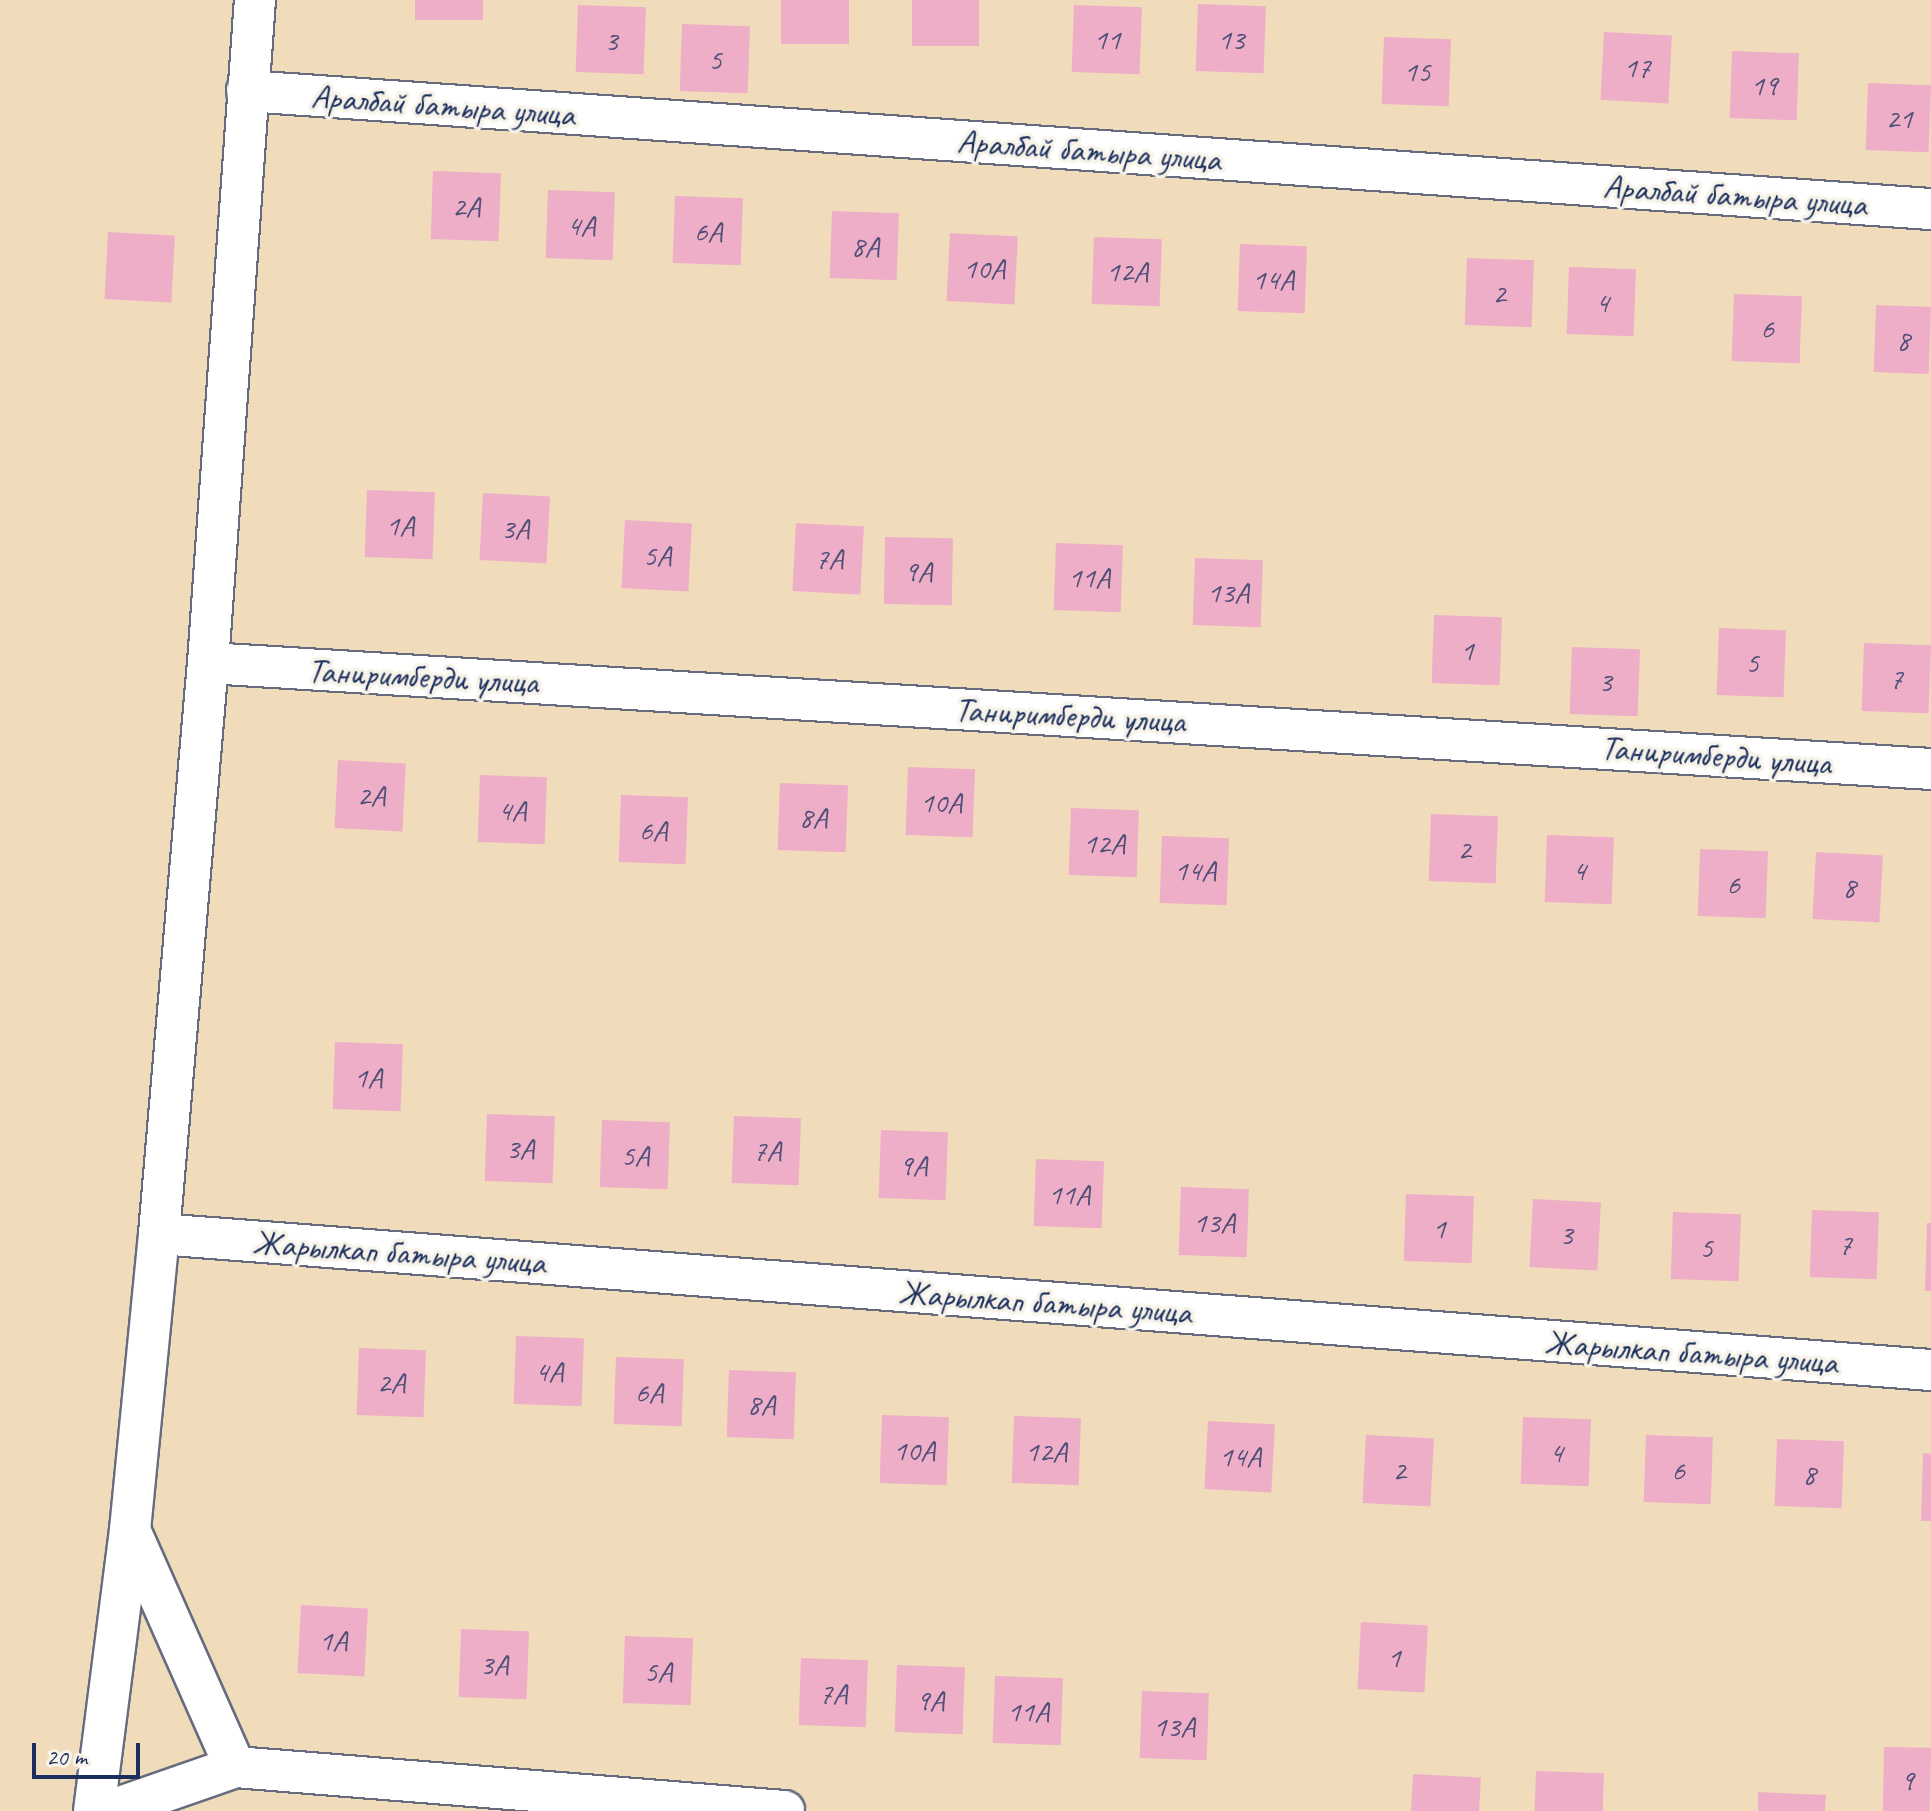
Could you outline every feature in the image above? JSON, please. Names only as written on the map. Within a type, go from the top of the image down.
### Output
[{"type":"street","points":[[94,1811],[130,1530],[159,1234],[208,663],[255,0]]},
{"type":"street","name":"Аралбай батыра улица","points":[[247,91],[1931,209]]},
{"type":"street","name":"Таниримберди улица","points":[[208,663],[1931,769]]},
{"type":"street","name":"Жарылкап батыра улица","points":[[159,1234],[1931,1370]]},
{"type":"street","points":[[130,1530],[235,1767]]},
{"type":"street","points":[[109,1811],[235,1767],[784,1811]]},
{"type":"building","points":[[415,0],[483,0],[483,20],[415,20]]},
{"type":"building","points":[[781,0],[849,0],[849,44],[781,44]]},
{"type":"building","points":[[912,0],[979,0],[979,46],[912,46]]},
{"type":"building","points":[[1198,4],[1266,6],[1264,73],[1196,71]]},
{"type":"building","points":[[578,5],[646,7],[644,74],[576,72]]},
{"type":"building","points":[[1074,5],[1142,7],[1140,74],[1072,72]]},
{"type":"building","points":[[682,24],[750,26],[748,93],[680,91]]},
{"type":"building","points":[[1604,32],[1672,36],[1668,103],[1600,100]]},
{"type":"building","points":[[1384,37],[1451,39],[1449,106],[1382,104]]},
{"type":"building","points":[[1732,51],[1799,53],[1797,120],[1730,118]]},
{"type":"building","points":[[1868,83],[1931,85],[1929,152],[1866,150]]},
{"type":"building","points":[[433,171],[501,173],[499,241],[431,239]]},
{"type":"building","points":[[548,190],[615,192],[613,260],[546,258]]},
{"type":"building","points":[[675,196],[743,198],[741,265],[673,263]]},
{"type":"building","points":[[832,211],[899,213],[897,280],[830,278]]},
{"type":"building","points":[[108,232],[175,236],[171,302],[104,299]]},
{"type":"building","points":[[950,233],[1018,237],[1014,304],[946,301]]},
{"type":"building","points":[[1094,237],[1162,239],[1160,306],[1092,304]]},
{"type":"building","points":[[1240,244],[1307,246],[1305,313],[1238,311]]},
{"type":"building","points":[[1467,258],[1534,260],[1532,327],[1465,325]]},
{"type":"building","points":[[1569,267],[1636,269],[1634,336],[1567,334]]},
{"type":"building","points":[[1734,294],[1802,296],[1800,363],[1732,361]]},
{"type":"building","points":[[1876,305],[1931,307],[1929,374],[1874,372]]},
{"type":"building","points":[[367,490],[435,492],[433,559],[365,557]]},
{"type":"building","points":[[483,493],[550,497],[546,563],[479,560]]},
{"type":"building","points":[[625,520],[692,524],[688,591],[621,588]]},
{"type":"building","points":[[796,523],[864,527],[860,594],[792,591]]},
{"type":"building","points":[[885,537],[953,538],[952,605],[884,604]]},
{"type":"building","points":[[1056,543],[1123,545],[1121,612],[1054,610]]},
{"type":"building","points":[[1195,558],[1263,560],[1261,627],[1193,625]]},
{"type":"building","points":[[1434,615],[1502,617],[1500,685],[1432,683]]},
{"type":"building","points":[[1719,628],[1786,630],[1784,697],[1717,695]]},
{"type":"building","points":[[1864,643],[1931,645],[1929,713],[1862,711]]},
{"type":"building","points":[[1572,647],[1640,649],[1638,716],[1570,714]]},
{"type":"building","points":[[338,760],[406,764],[402,831],[334,828]]},
{"type":"building","points":[[908,767],[975,769],[973,837],[906,835]]},
{"type":"building","points":[[480,775],[547,777],[545,844],[478,842]]},
{"type":"building","points":[[780,783],[848,785],[846,852],[778,850]]},
{"type":"building","points":[[621,795],[688,797],[686,864],[619,862]]},
{"type":"building","points":[[1071,808],[1139,810],[1137,877],[1069,875]]},
{"type":"building","points":[[1431,814],[1498,816],[1496,883],[1429,881]]},
{"type":"building","points":[[1547,835],[1614,837],[1612,904],[1545,902]]},
{"type":"building","points":[[1162,836],[1229,838],[1227,905],[1160,903]]},
{"type":"building","points":[[1700,849],[1768,851],[1766,918],[1698,916]]},
{"type":"building","points":[[1816,852],[1883,856],[1879,922],[1812,919]]},
{"type":"building","points":[[335,1042],[403,1044],[401,1111],[333,1109]]},
{"type":"building","points":[[487,1114],[555,1116],[553,1183],[485,1181]]},
{"type":"building","points":[[734,1116],[801,1118],[799,1185],[732,1183]]},
{"type":"building","points":[[602,1120],[670,1122],[668,1189],[600,1187]]},
{"type":"building","points":[[881,1130],[948,1132],[946,1200],[879,1198]]},
{"type":"building","points":[[1036,1159],[1104,1161],[1102,1228],[1034,1226]]},
{"type":"building","points":[[1181,1187],[1249,1189],[1247,1257],[1179,1255]]},
{"type":"building","points":[[1406,1194],[1474,1196],[1472,1263],[1404,1261]]},
{"type":"building","points":[[1533,1199],[1601,1203],[1597,1270],[1529,1267]]},
{"type":"building","points":[[1812,1210],[1879,1212],[1877,1279],[1810,1277]]},
{"type":"building","points":[[1673,1212],[1741,1214],[1739,1281],[1671,1279]]},
{"type":"building","points":[[1927,1223],[1931,1223],[1931,1291],[1925,1291]]},
{"type":"building","points":[[516,1336],[584,1338],[582,1406],[514,1404]]},
{"type":"building","points":[[359,1348],[426,1350],[424,1417],[357,1415]]},
{"type":"building","points":[[616,1357],[684,1359],[682,1426],[614,1424]]},
{"type":"building","points":[[729,1370],[796,1372],[794,1439],[727,1437]]},
{"type":"building","points":[[882,1415],[949,1417],[947,1485],[880,1483]]},
{"type":"building","points":[[1014,1416],[1081,1418],[1079,1485],[1012,1483]]},
{"type":"building","points":[[1523,1417],[1591,1419],[1589,1486],[1521,1484]]},
{"type":"building","points":[[1208,1421],[1275,1425],[1271,1492],[1204,1489]]},
{"type":"building","points":[[1366,1435],[1434,1439],[1430,1506],[1362,1503]]},
{"type":"building","points":[[1646,1435],[1713,1437],[1711,1504],[1644,1502]]},
{"type":"building","points":[[1777,1439],[1844,1441],[1842,1508],[1775,1506]]},
{"type":"building","points":[[1923,1453],[1931,1454],[1931,1521],[1921,1521]]},
{"type":"building","points":[[301,1605],[368,1609],[364,1676],[297,1673]]},
{"type":"building","points":[[1361,1622],[1428,1626],[1424,1692],[1357,1689]]},
{"type":"building","points":[[461,1629],[529,1631],[527,1699],[459,1697]]},
{"type":"building","points":[[625,1636],[693,1638],[691,1705],[623,1703]]},
{"type":"building","points":[[801,1658],[868,1660],[866,1727],[799,1725]]},
{"type":"building","points":[[897,1665],[965,1667],[963,1734],[895,1732]]},
{"type":"building","points":[[995,1676],[1063,1678],[1061,1745],[993,1743]]},
{"type":"building","points":[[1142,1691],[1209,1693],[1207,1760],[1140,1758]]},
{"type":"building","points":[[1884,1747],[1931,1748],[1930,1811],[1883,1811]]},
{"type":"building","points":[[1536,1771],[1604,1773],[1603,1811],[1535,1811]]},
{"type":"building","points":[[1413,1774],[1481,1778],[1479,1811],[1411,1811]]},
{"type":"building","points":[[1758,1792],[1826,1795],[1825,1811],[1758,1811]]}]
